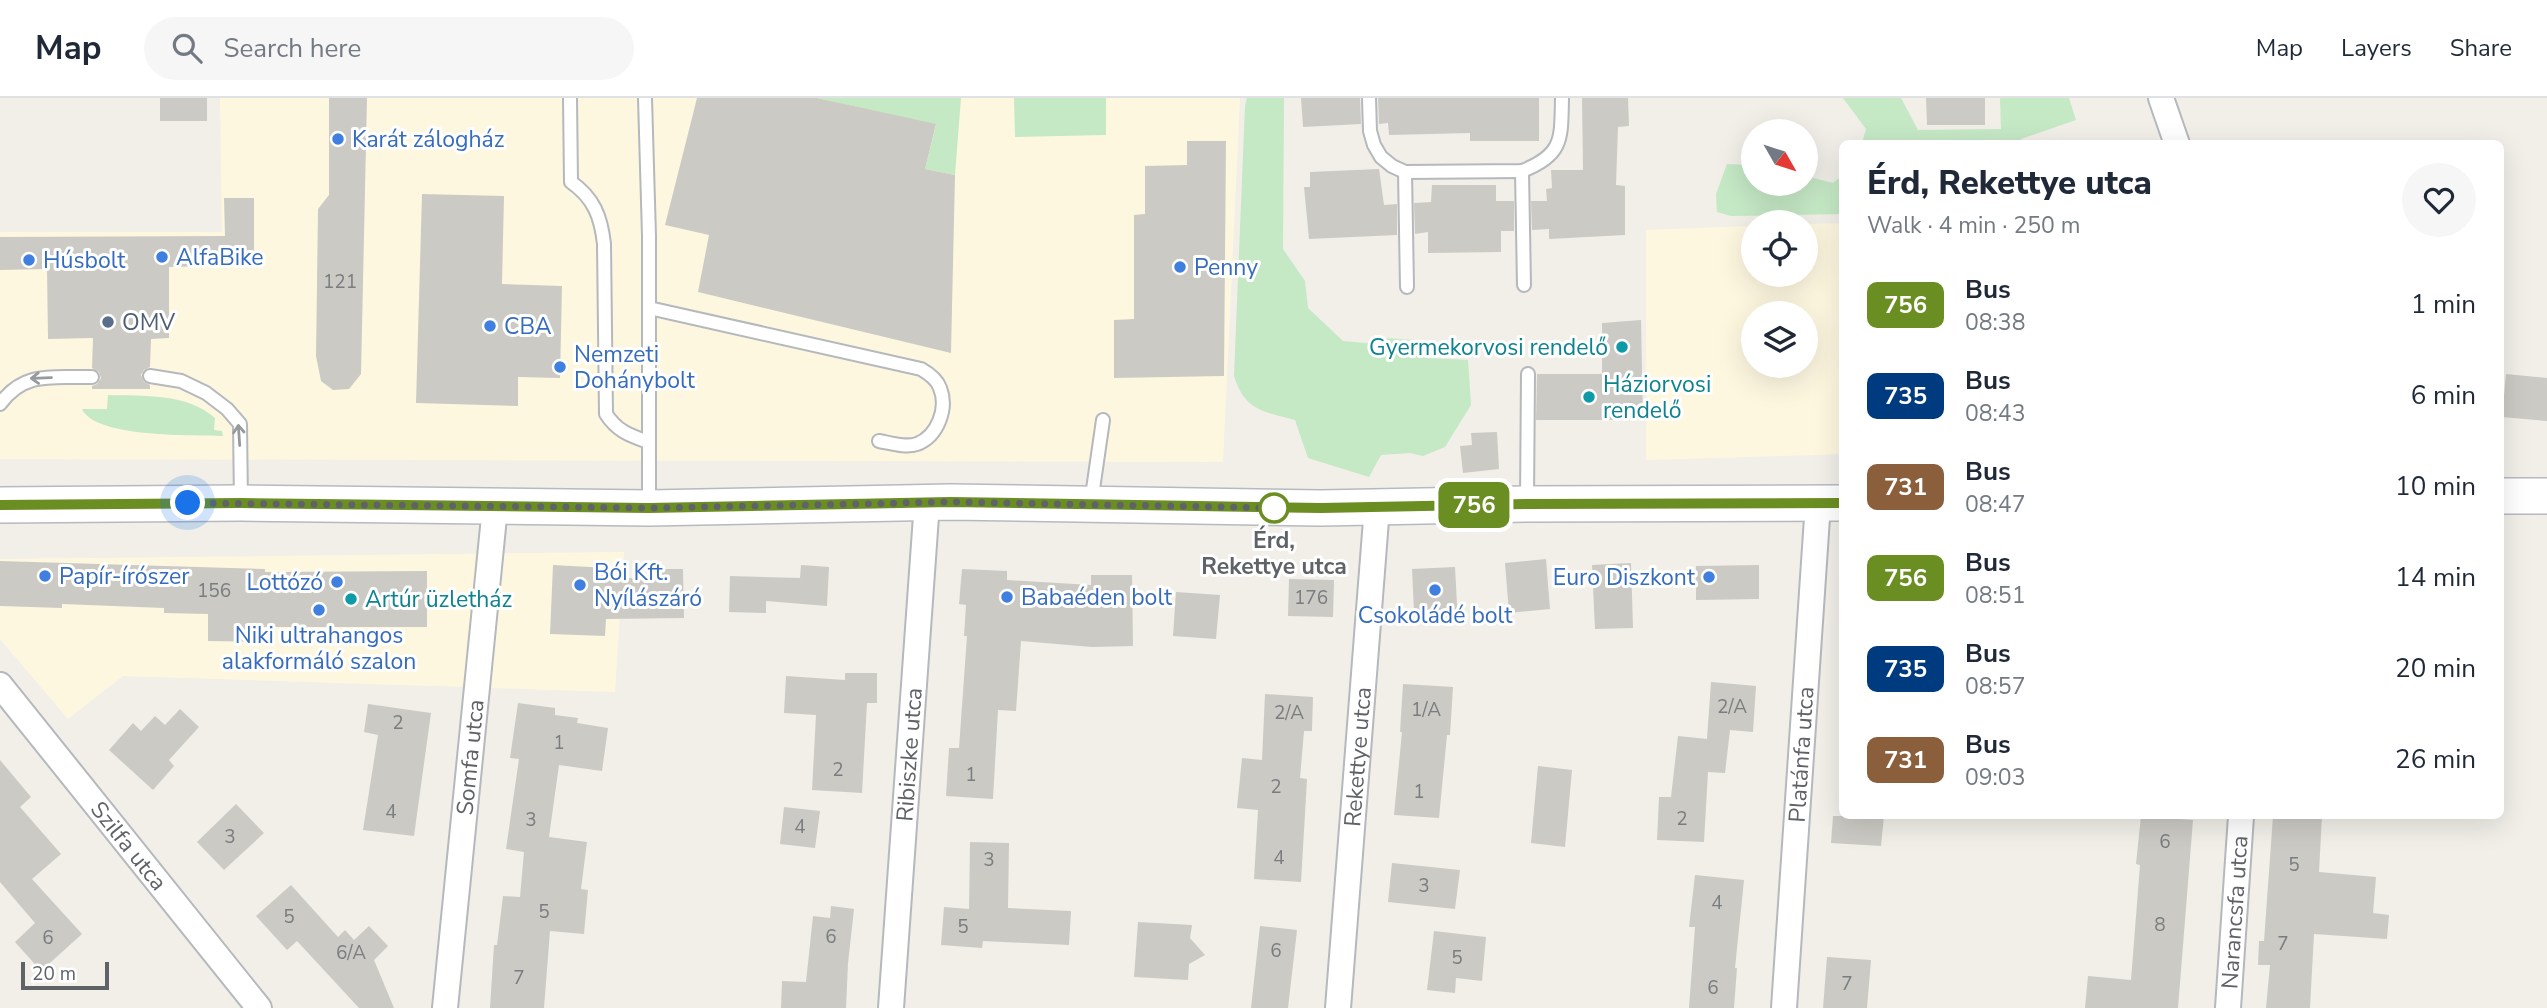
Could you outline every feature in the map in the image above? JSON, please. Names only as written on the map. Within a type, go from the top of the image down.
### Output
[{"type":"main road","points":[[2504,496],[2547,496]]},
{"type":"main road","points":[[0,505],[241,503],[649,508],[927,502],[1321,508],[1830,503]]},
{"type":"street","points":[[2161,98],[2176,140]]},
{"type":"street","name":"Ribiszke utca","points":[[891,1008],[927,502]]},
{"type":"street","name":"Platánfa utca","points":[[1784,1008],[1830,503]]},
{"type":"street","name":"Somfa utca","points":[[445,1008],[495,507]]},
{"type":"street","name":"Rekettye utca","points":[[1338,1008],[1377,507]]},
{"type":"street","name":"Szilfa utca","points":[[0,685],[259,1008]]},
{"type":"street","name":"Narancsfa utca","points":[[2228,1008],[2241,819]]},
{"type":"lane","points":[[570,98],[571,182],[584,190],[594,205],[601,220],[604,244],[606,414],[614,426],[625,434],[648,442]]},
{"type":"lane","points":[[645,98],[649,236],[649,508]]},
{"type":"lane","points":[[1369,98],[1370,131],[1374,145],[1381,157],[1405,172],[1522,171],[1547,159],[1556,150],[1561,138],[1562,98]]},
{"type":"lane","points":[[1522,171],[1524,285]]},
{"type":"lane","points":[[1405,172],[1407,287]]},
{"type":"lane","points":[[649,308],[920,369],[930,375],[940,387],[943,402],[940,420],[931,434],[919,443],[906,446],[879,441]]},
{"type":"lane","points":[[1527,504],[1528,374]]},
{"type":"lane","points":[[150,376],[181,381],[206,393],[240,424],[241,503]]},
{"type":"lane","points":[[0,404],[28,379],[92,377]]},
{"type":"lane","points":[[1091,503],[1103,420]]},
{"type":"shaded area","points":[[220,98],[1240,98],[1223,462],[0,459],[0,232],[222,232]]},
{"type":"shaded area","points":[[1839,223],[1839,454],[1646,460],[1646,230],[1741,226],[1741,287],[1818,287],[1818,224]]},
{"type":"shaded area","points":[[624,552],[615,692],[123,676],[68,719],[0,639],[0,559]]},
{"type":"green space","points":[[817,98],[961,98],[955,175],[925,169],[936,125]]},
{"type":"green space","points":[[1014,98],[1106,98],[1106,135],[1015,137]]},
{"type":"green space","points":[[1247,98],[1284,98],[1283,249],[1305,281],[1308,308],[1343,341],[1366,343],[1385,338],[1425,341],[1428,358],[1468,360],[1471,405],[1445,447],[1423,456],[1410,453],[1381,455],[1369,477],[1308,458],[1295,420],[1257,408],[1238,388],[1234,376]]},
{"type":"green space","points":[[1843,98],[1901,98],[1918,130],[2001,129],[2000,98],[2069,98],[2076,120],[2021,140],[1863,140],[1866,129]]},
{"type":"green space","points":[[1727,164],[1741,165],[1741,196],[1818,196],[1818,179],[1833,183],[1839,178],[1839,214],[1818,214],[1818,210],[1741,210],[1741,216],[1731,216],[1717,212],[1716,194]]},
{"type":"green space","points":[[108,395],[150,396],[192,404],[215,418],[214,430],[222,431],[223,436],[169,435],[125,430],[105,425],[91,418],[82,409],[107,409]]},
{"type":"building","points":[[160,98],[207,98],[207,121],[160,121]]},
{"type":"building","points":[[329,98],[367,98],[361,374],[349,389],[333,390],[321,381],[316,356],[318,209],[329,195]]},
{"type":"building","points":[[697,98],[817,98],[936,124],[925,169],[955,175],[951,353],[698,292],[709,235],[665,225]]},
{"type":"building","points":[[1301,98],[1360,98],[1361,124],[1303,127]]},
{"type":"building","points":[[1378,98],[1539,98],[1539,141],[1470,141],[1470,133],[1389,135],[1388,123],[1379,124]]},
{"type":"building","points":[[1582,98],[1628,98],[1629,126],[1618,127],[1616,185],[1625,186],[1625,235],[1549,239],[1549,229],[1532,230],[1531,201],[1547,201],[1546,189],[1552,188],[1551,170],[1583,170]]},
{"type":"building","points":[[1926,98],[1985,98],[1985,125],[1927,125]]},
{"type":"building","name":"Penny","points":[[1187,141],[1226,141],[1224,376],[1114,378],[1114,320],[1134,319],[1134,215],[1145,214],[1145,166],[1187,165]]},
{"type":"building","points":[[1379,169],[1384,205],[1397,204],[1397,235],[1309,239],[1304,187],[1310,187],[1310,172]]},
{"type":"building","points":[[1432,185],[1496,185],[1496,201],[1514,201],[1514,231],[1501,231],[1501,252],[1428,253],[1428,232],[1415,234],[1414,203],[1431,202]]},
{"type":"building","name":"CBA","points":[[422,194],[504,196],[502,284],[562,286],[560,378],[518,377],[518,406],[416,403]]},
{"type":"building","points":[[224,198],[254,198],[254,265],[169,267],[169,338],[151,339],[150,367],[141,375],[144,382],[150,385],[150,389],[92,389],[101,378],[99,372],[92,368],[93,338],[48,339],[47,269],[0,270],[0,237],[225,236]]},
{"type":"building","name":"Háziorvosi rendelő","points":[[1641,320],[1643,420],[1536,420],[1537,374],[1602,374],[1602,323]]},
{"type":"building","points":[[2506,374],[2547,378],[2547,421],[2504,417]]},
{"type":"building","points":[[1497,432],[1499,469],[1463,473],[1460,446],[1472,445],[1471,433]]},
{"type":"building","points":[[1546,559],[1550,609],[1509,613],[1505,563]]},
{"type":"building","points":[[0,561],[265,569],[265,572],[427,571],[427,627],[263,627],[263,642],[208,641],[208,614],[164,613],[164,608],[62,604],[62,608],[0,606]]},
{"type":"building","points":[[1631,563],[1633,628],[1595,629],[1592,565]]},
{"type":"building","points":[[553,565],[608,568],[607,578],[661,578],[660,569],[683,569],[684,618],[606,619],[605,636],[550,634]]},
{"type":"building","points":[[801,565],[829,567],[827,606],[766,601],[766,613],[729,612],[730,576],[800,578]]},
{"type":"building","points":[[1759,565],[1759,599],[1696,600],[1696,566]]},
{"type":"building","name":"Csokoládé bolt","points":[[1455,567],[1458,623],[1430,624],[1429,611],[1414,612],[1412,569]]},
{"type":"building","points":[[962,569],[1007,571],[1007,580],[1091,585],[1091,575],[1132,575],[1133,646],[1092,647],[1021,641],[1016,711],[998,710],[993,799],[946,796],[949,748],[959,748],[967,636],[964,636],[966,605],[959,604]]},
{"type":"building","points":[[1289,579],[1334,580],[1333,617],[1288,616]]},
{"type":"building","points":[[1176,592],[1220,595],[1216,639],[1173,636]]},
{"type":"building","points":[[845,673],[877,673],[877,703],[867,703],[862,793],[812,790],[816,715],[784,713],[786,676],[845,680]]},
{"type":"building","points":[[1711,682],[1756,686],[1753,732],[1730,730],[1725,773],[1708,772],[1704,842],[1657,840],[1659,797],[1671,797],[1678,736],[1707,739]]},
{"type":"building","points":[[1403,684],[1453,687],[1450,735],[1447,735],[1439,818],[1394,815],[1402,732]]},
{"type":"building","points":[[1265,694],[1313,697],[1312,731],[1304,731],[1300,778],[1307,779],[1301,882],[1254,879],[1258,810],[1237,808],[1242,758],[1262,760]]},
{"type":"building","points":[[518,703],[555,708],[555,715],[578,718],[577,723],[608,728],[602,771],[559,765],[549,837],[587,842],[581,889],[588,890],[584,934],[550,931],[544,1008],[490,1008],[494,945],[497,945],[503,896],[520,897],[524,852],[506,849],[519,759],[510,758]]},
{"type":"building","points":[[368,704],[431,713],[414,836],[363,830],[378,735],[364,732]]},
{"type":"building","points":[[180,709],[199,727],[169,760],[174,766],[153,790],[109,750],[133,723],[141,731],[155,716],[165,725]]},
{"type":"building","points":[[0,760],[31,797],[20,807],[61,854],[32,879],[82,934],[41,971],[15,942],[35,923],[0,882]]},
{"type":"building","points":[[1538,766],[1572,770],[1565,847],[1531,843]]},
{"type":"building","points":[[236,804],[264,833],[224,870],[197,842]]},
{"type":"building","points":[[784,807],[820,811],[815,848],[780,844]]},
{"type":"building","points":[[1833,816],[1839,816],[1839,819],[1884,819],[1881,846],[1831,843]]},
{"type":"building","points":[[2141,819],[2193,820],[2178,1008],[2085,1008],[2088,976],[2131,980],[2140,865],[2136,864]]},
{"type":"building","points":[[2273,819],[2322,819],[2319,872],[2376,877],[2373,913],[2389,915],[2387,939],[2314,934],[2310,1008],[2266,1008],[2270,965],[2258,965],[2259,941],[2264,941]]},
{"type":"building","points":[[970,842],[1009,843],[1008,908],[1071,911],[1069,945],[983,941],[982,948],[941,945],[944,907],[969,909]]},
{"type":"building","points":[[1392,863],[1460,870],[1455,909],[1388,902]]},
{"type":"building","points":[[1695,875],[1744,880],[1735,968],[1734,1008],[1689,1008],[1695,927],[1689,927]]},
{"type":"building","points":[[291,885],[338,937],[345,930],[354,940],[369,926],[388,946],[374,960],[394,1008],[359,1008],[297,941],[287,950],[256,916]]},
{"type":"building","points":[[831,906],[854,909],[846,1008],[781,1008],[782,981],[806,982],[813,916],[830,918]]},
{"type":"building","points":[[1138,922],[1192,925],[1190,938],[1205,955],[1189,964],[1188,980],[1134,977]]},
{"type":"building","points":[[1260,926],[1297,930],[1288,1008],[1251,1008]]},
{"type":"building","points":[[1434,931],[1486,937],[1482,981],[1456,978],[1455,993],[1427,990]]},
{"type":"building","points":[[1827,957],[1871,960],[1867,1008],[1823,1008]]},
{"type":"bus line","name":"756","points":[[0,505],[241,503],[649,508],[950,502],[1321,508],[1839,503]]},
{"type":"place","name":"Karát zálogház","points":[[338,139]]},
{"type":"place","name":"AlfaBike","points":[[162,257]]},
{"type":"place","name":"Húsbolt","points":[[29,260]]},
{"type":"place","name":"Penny","points":[[1180,267]]},
{"type":"place","name":"OMV","points":[[108,322]]},
{"type":"place","name":"CBA","points":[[490,326]]},
{"type":"place","name":"Gyermekorvosi rendelő","points":[[1622,347]]},
{"type":"place","name":"Nemzeti Dohánybolt","points":[[560,367]]},
{"type":"place","name":"Háziorvosi rendelő","points":[[1589,397]]},
{"type":"place","name":"Érd, Rekettye utca","points":[[1274,508]]},
{"type":"place","name":"Papír-írószer","points":[[45,576]]},
{"type":"place","name":"Euro Diszkont","points":[[1709,577]]},
{"type":"place","name":"Lottózó","points":[[337,582]]},
{"type":"place","name":"Bói Kft. Nyílászáró","points":[[580,585]]},
{"type":"place","name":"Csokoládé bolt","points":[[1435,590]]},
{"type":"place","name":"Babaéden bolt","points":[[1007,597]]},
{"type":"place","name":"Artúr üzletház","points":[[351,599]]},
{"type":"place","name":"Niki ultrahangos alakformáló szalon","points":[[319,610]]},
{"type":"route","points":[[188,503],[649,508],[950,502],[1274,508]]}]
